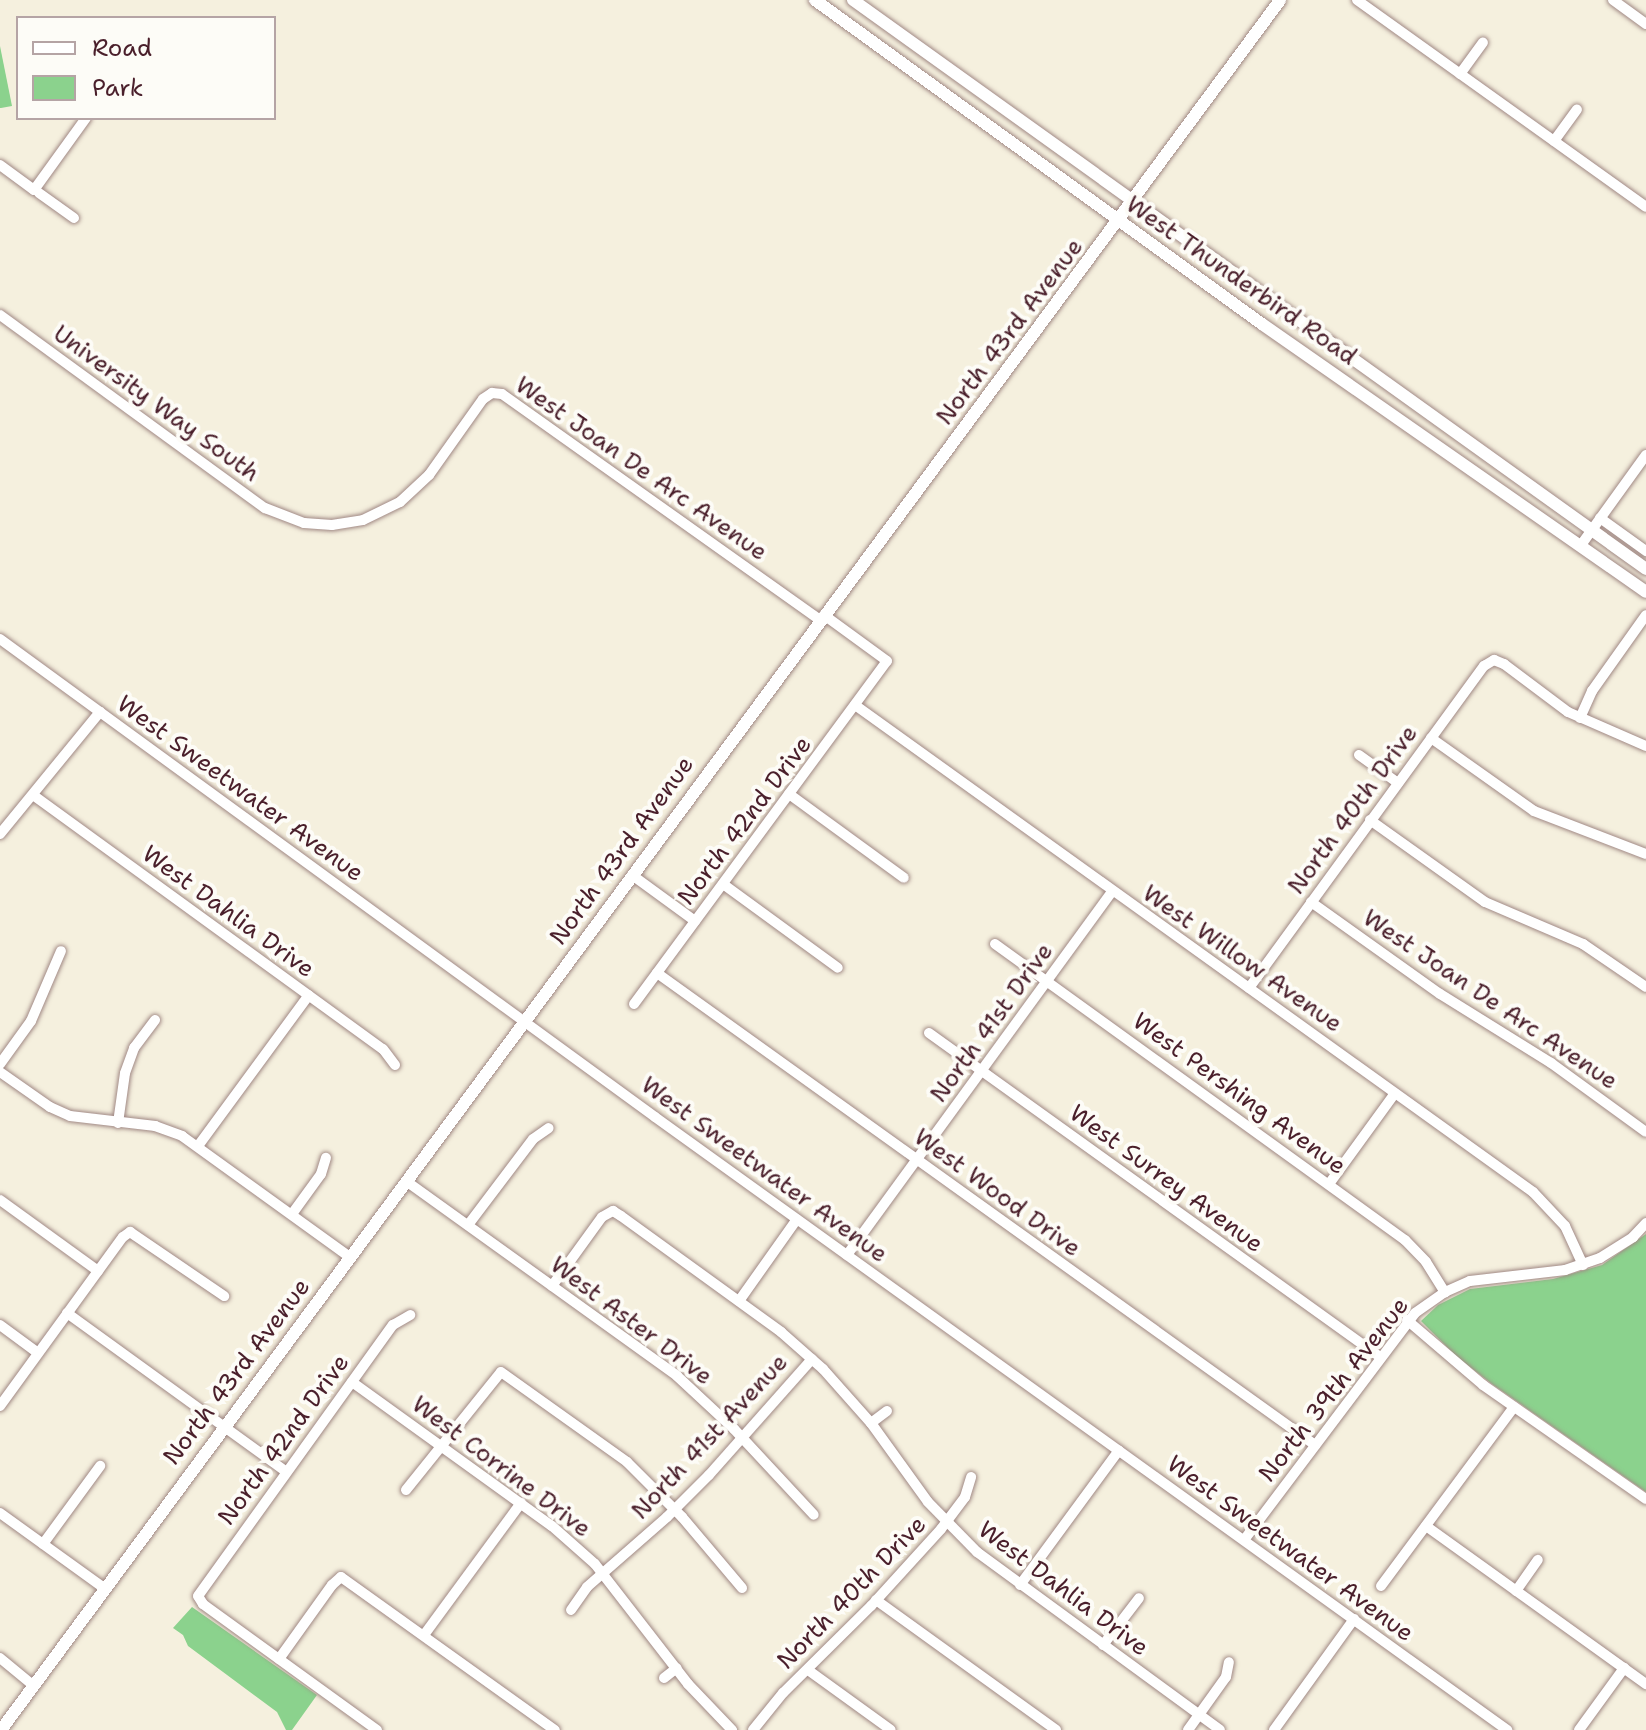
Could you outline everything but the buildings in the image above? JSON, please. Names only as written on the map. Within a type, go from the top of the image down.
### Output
[{"type":"main road","name":"West Thunderbird Road","points":[[815,0],[1120,221],[1646,592]]},
{"type":"main road","name":"West Thunderbird Road","points":[[853,0],[1646,569]]},
{"type":"main road","name":"North 43rd Avenue","points":[[1,1730],[523,1021],[1120,221],[1280,0]]},
{"type":"main road","points":[[890,55],[903,36]]},
{"type":"street","points":[[1357,0],[1373,4],[1460,74],[1645,205]]},
{"type":"street","points":[[1613,0],[1646,24]]},
{"type":"street","points":[[1460,74],[1483,42]]},
{"type":"street","points":[[1554,141],[1577,109]]},
{"type":"street","points":[[37,191],[85,120]]},
{"type":"street","points":[[0,165],[74,218]]},
{"type":"street","name":"University Way South","points":[[0,315],[265,508],[292,520]]},
{"type":"street","name":"West Joan De Arc Avenue","points":[[292,520],[346,524],[388,510],[412,493],[483,399],[497,393],[887,661]]},
{"type":"street","points":[[1581,545],[1646,455]]},
{"type":"street","points":[[1600,518],[1646,551]]},
{"type":"street","points":[[1646,615],[1592,691],[1580,718],[1646,746]]},
{"type":"street","name":"West Sweetwater Avenue","points":[[0,639],[523,1021],[1507,1730]]},
{"type":"street","name":"North 40th Drive","points":[[1249,988],[1484,666],[1494,660],[1580,718]]},
{"type":"street","name":"North 42nd Drive","points":[[634,1004],[887,661]]},
{"type":"street","name":"West Willow Avenue","points":[[855,705],[1545,1202],[1565,1226],[1583,1265]]},
{"type":"street","points":[[0,834],[100,712]]},
{"type":"street","points":[[1431,738],[1534,811],[1646,854]]},
{"type":"street","points":[[1359,755],[1398,783]]},
{"type":"street","points":[[789,794],[904,878]]},
{"type":"street","name":"West Dahlia Drive","points":[[33,795],[383,1049],[395,1065]]},
{"type":"street","points":[[1370,820],[1485,902],[1583,944],[1646,987]]},
{"type":"street","points":[[632,875],[695,921]]},
{"type":"street","points":[[723,884],[838,968]]},
{"type":"street","name":"North 41st Drive","points":[[847,1255],[1112,891]]},
{"type":"street","name":"West Joan De Arc Avenue","points":[[1311,902],[1440,994],[1551,1063],[1646,1132]]},
{"type":"street","name":"West Pershing Avenue","points":[[995,944],[1405,1240],[1426,1262],[1445,1292]]},
{"type":"street","points":[[0,1064],[31,1021],[61,951]]},
{"type":"street","name":"West Wood Drive","points":[[657,973],[1315,1445]]},
{"type":"street","points":[[198,1146],[309,995]]},
{"type":"street","points":[[118,1123],[125,1073],[134,1048],[155,1020]]},
{"type":"street","name":"West Surrey Avenue","points":[[929,1033],[1380,1357]]},
{"type":"street","points":[[0,1072],[50,1107],[70,1116],[155,1126],[198,1146],[350,1257]]},
{"type":"street","points":[[1329,1184],[1395,1093]]},
{"type":"street","points":[[468,1225],[533,1139],[549,1128]]},
{"type":"street","points":[[292,1214],[321,1174],[326,1158]]},
{"type":"street","name":"West Aster Drive","points":[[406,1181],[677,1376],[742,1437],[814,1515]]},
{"type":"street","points":[[0,1200],[98,1271]]},
{"type":"street","name":"West Dahlia Drive","points":[[552,1286],[602,1217],[613,1211],[739,1301],[812,1359],[871,1423],[946,1522],[977,1552],[1220,1730]]},
{"type":"street","points":[[739,1301],[797,1219]]},
{"type":"street","name":"North 39th Avenue","points":[[1244,1540],[1407,1320],[1445,1292],[1481,1278],[1583,1265],[1611,1252],[1646,1223]]},
{"type":"street","points":[[0,1406],[130,1232],[224,1296]]},
{"type":"street","points":[[67,1313],[285,1471]]},
{"type":"street","name":"North 42nd Drive","points":[[279,1659],[203,1604],[198,1596],[393,1325],[410,1315]]},
{"type":"street","points":[[1407,1320],[1449,1359],[1646,1499]]},
{"type":"street","points":[[0,1325],[38,1353]]},
{"type":"street","name":"North 41st Avenue","points":[[571,1610],[577,1597],[675,1510],[812,1359]]},
{"type":"street","points":[[406,1490],[501,1372],[627,1462],[675,1510],[742,1588]]},
{"type":"street","name":"West Corrine Drive","points":[[352,1382],[552,1526],[603,1573],[677,1668],[732,1730]]},
{"type":"street","points":[[1381,1586],[1514,1407]]},
{"type":"street","points":[[871,1423],[887,1411]]},
{"type":"street","points":[[1020,1585],[1119,1450]]},
{"type":"street","points":[[43,1544],[100,1466]]},
{"type":"street","name":"North 40th Drive","points":[[753,1730],[946,1522],[965,1497],[971,1477]]},
{"type":"street","points":[[424,1635],[521,1503]]},
{"type":"street","points":[[0,1513],[104,1588]]},
{"type":"street","points":[[1426,1526],[1646,1684]]},
{"type":"street","points":[[1516,1591],[1538,1560]]},
{"type":"street","points":[[377,1730],[279,1659],[341,1577],[555,1730]]},
{"type":"street","points":[[1103,1645],[1139,1598]]},
{"type":"street","points":[[876,1600],[1056,1730]]},
{"type":"street","points":[[1274,1730],[1354,1619]]},
{"type":"street","points":[[0,1658],[34,1686]]},
{"type":"street","points":[[1188,1730],[1226,1677],[1229,1662]]},
{"type":"street","points":[[664,1678],[677,1668]]},
{"type":"street","points":[[1579,1730],[1624,1668]]},
{"type":"street","points":[[808,1670],[891,1730]]},
{"type":"green space","points":[[0,46],[12,106],[1,108],[0,108]]},
{"type":"green space","points":[[1646,1234],[1646,1492],[1492,1384],[1456,1356],[1421,1321],[1438,1305],[1470,1289],[1553,1279],[1602,1265]]},
{"type":"green space","points":[[192,1607],[317,1695],[292,1730],[286,1730],[277,1712],[188,1646],[183,1635],[173,1628]]}]
